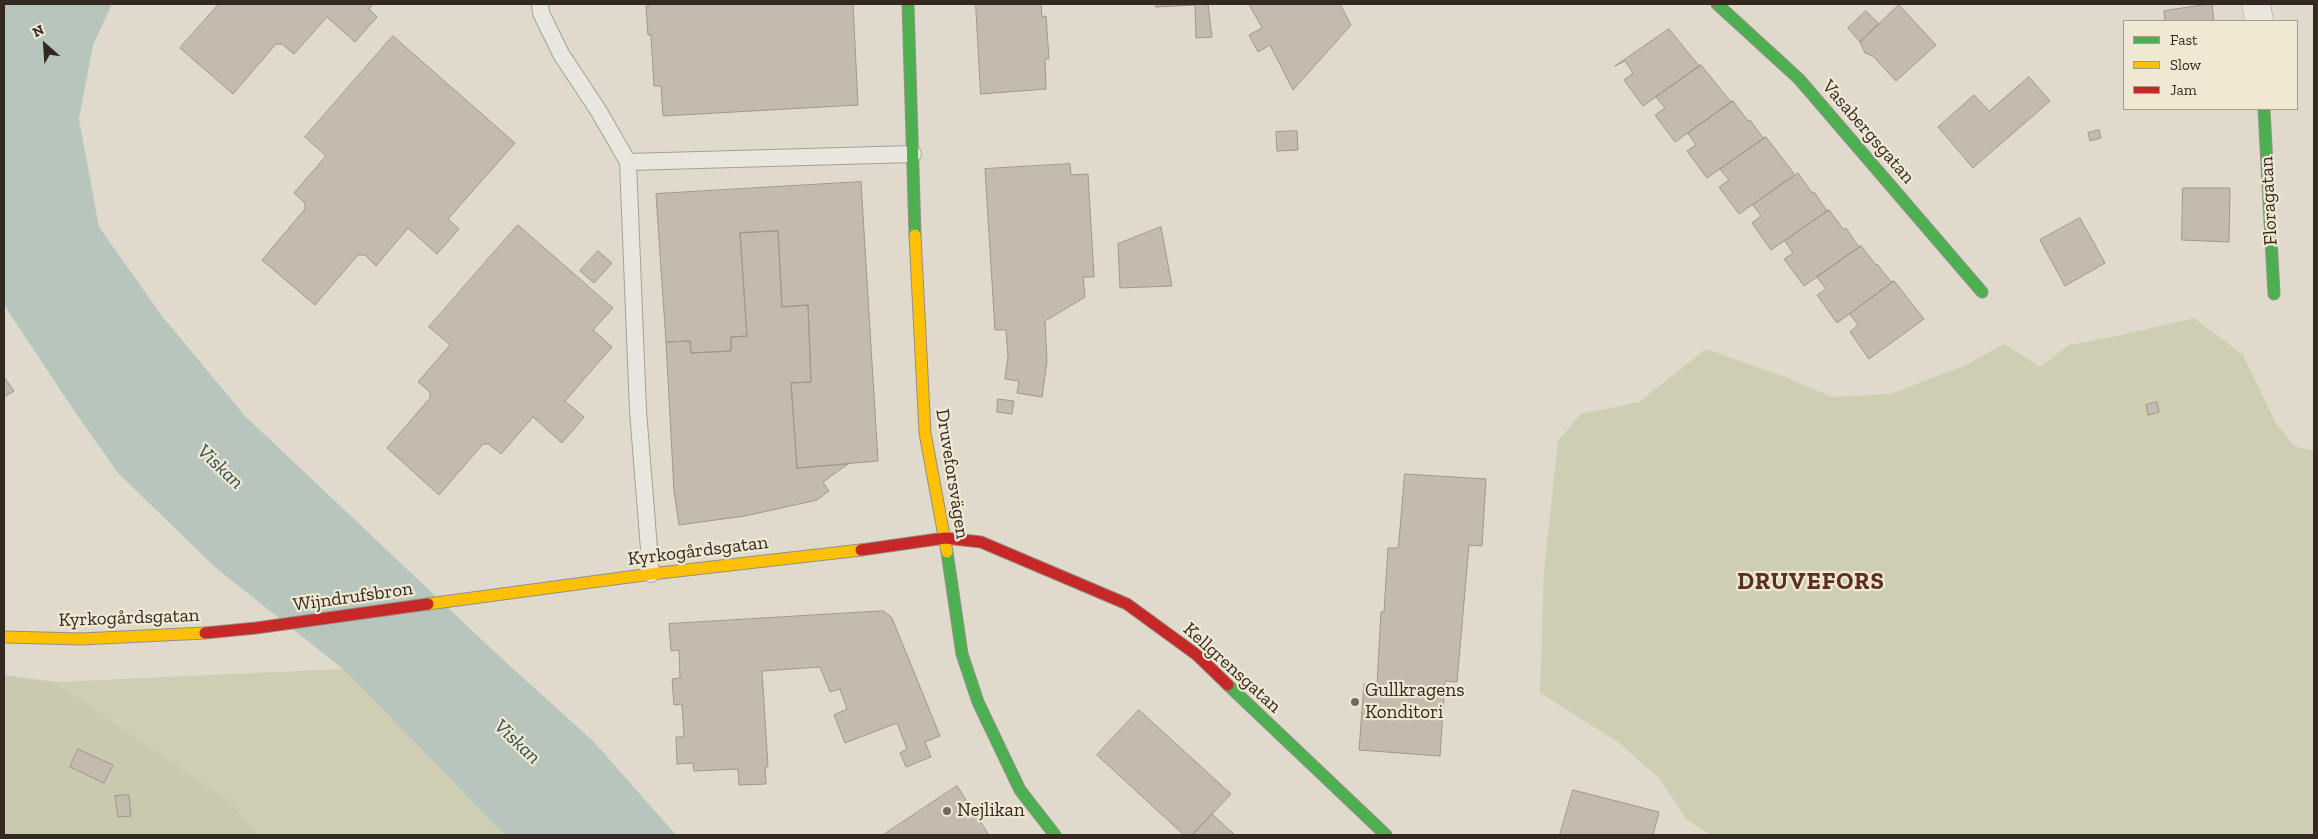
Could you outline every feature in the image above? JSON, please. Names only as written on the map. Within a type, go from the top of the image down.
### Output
[{"type":"street","name":"Druveforsvägen","points":[[908,4],[925,433],[945,538],[962,654],[978,702],[1020,790],[1055,835]]},
{"type":"street","name":"Vasabergsgatan","points":[[1717,4],[1799,79],[1982,292]]},
{"type":"street","points":[[2256,4],[2259,20]]},
{"type":"street","name":"Floragatan","points":[[2264,110],[2274,294]]},
{"type":"street","name":"Kyrkogårdsgatan","points":[[456,600],[945,538]]},
{"type":"street","name":"Kellgrensgatan","points":[[945,538],[981,542],[1127,604],[1197,655],[1386,835]]},
{"type":"street","name":"Wijndrufsbron","points":[[256,628],[456,600]]},
{"type":"street","name":"Kyrkogårdsgatan","points":[[4,637],[81,639],[169,636],[256,628]]},
{"type":"lane","points":[[540,4],[541,14],[561,54],[598,110],[628,162],[638,411],[651,574]]},
{"type":"lane","points":[[628,162],[913,154]]},
{"type":"green space","points":[[2194,318],[2243,355],[2276,423],[2294,446],[2314,451],[2314,835],[1711,835],[1687,820],[1659,778],[1618,742],[1540,693],[1544,570],[1558,441],[1581,414],[1639,402],[1706,349],[1785,377],[1832,397],[1890,394],[1964,366],[2004,344],[2040,367],[2069,345]]},
{"type":"green space","points":[[343,669],[505,835],[260,835],[229,801],[55,682]]},
{"type":"green space","points":[[4,675],[55,682],[229,801],[260,835],[4,835]]},
{"type":"water","name":"Viskan","points":[[4,4],[112,4],[93,45],[79,119],[99,227],[162,316],[245,416],[499,656],[594,742],[676,835],[505,835],[343,669],[216,568],[118,473],[4,305]]},
{"type":"building","points":[[219,4],[373,4],[369,9],[377,17],[355,42],[327,17],[294,54],[282,44],[276,44],[233,94],[180,48]]},
{"type":"building","points":[[649,4],[853,4],[858,105],[663,116],[661,86],[654,86],[651,35],[648,35],[646,6],[649,6]]},
{"type":"building","points":[[976,4],[1041,4],[1042,17],[1046,16],[1049,59],[1045,59],[1046,89],[981,94]]},
{"type":"building","points":[[1156,4],[1208,4],[1212,37],[1196,38],[1195,5],[1156,7]]},
{"type":"building","points":[[1249,4],[1340,4],[1351,25],[1293,90],[1270,45],[1258,52],[1249,35],[1262,28]]},
{"type":"building","points":[[2212,4],[2214,20],[2165,20],[2164,11]]},
{"type":"building","points":[[1899,5],[1936,45],[1896,81],[1873,56],[1865,53],[1860,42]]},
{"type":"building","points":[[1866,11],[1879,24],[1860,42],[1848,28]]},
{"type":"building","points":[[1669,29],[1699,66],[1701,65],[1643,106],[1624,80],[1633,73],[1625,61],[1615,66]]},
{"type":"building","points":[[393,36],[515,143],[448,219],[459,229],[437,254],[408,228],[376,266],[365,255],[358,255],[315,305],[262,260],[305,209],[305,203],[294,193],[326,156],[305,137]]},
{"type":"building","points":[[1701,65],[1731,102],[1733,101],[1675,142],[1655,115],[1665,108],[1656,97]]},
{"type":"building","points":[[2029,77],[2050,101],[1973,168],[1938,127],[1974,95],[1989,111]]},
{"type":"building","points":[[1733,101],[1763,138],[1766,137],[1707,178],[1687,151],[1696,145],[1688,133]]},
{"type":"building","points":[[2099,130],[2101,138],[2090,141],[2088,133]]},
{"type":"building","points":[[1297,131],[1298,150],[1277,151],[1276,132]]},
{"type":"building","points":[[1766,137],[1795,175],[1739,214],[1719,187],[1729,180],[1720,169]]},
{"type":"building","points":[[1070,164],[1071,175],[1088,174],[1094,277],[1083,277],[1085,297],[1045,321],[1047,361],[1042,397],[1017,393],[1019,381],[1005,379],[1008,356],[1006,330],[995,330],[985,169]]},
{"type":"building","points":[[1798,173],[1827,211],[1829,210],[1771,250],[1752,223],[1761,216],[1753,205]]},
{"type":"building","points":[[861,182],[878,461],[797,468],[791,383],[811,382],[808,305],[782,307],[778,231],[740,233],[747,336],[731,337],[731,351],[691,353],[690,341],[666,342],[656,194]]},
{"type":"building","points":[[2183,188],[2230,188],[2229,242],[2182,240]]},
{"type":"building","points":[[1829,210],[1844,230],[1846,228],[1859,247],[1861,246],[1804,286],[1784,259],[1793,253],[1785,241]]},
{"type":"building","points":[[2080,218],[2105,263],[2065,286],[2040,240]]},
{"type":"building","points":[[518,225],[613,308],[593,330],[612,347],[565,401],[584,417],[562,443],[533,417],[501,454],[489,444],[483,444],[439,495],[387,448],[430,398],[430,392],[418,382],[450,345],[429,327]]},
{"type":"building","points":[[1161,227],[1172,286],[1120,288],[1118,244]]},
{"type":"building","points":[[778,231],[782,307],[808,305],[811,382],[791,383],[797,468],[848,464],[823,482],[829,491],[817,500],[745,516],[679,525],[674,491],[666,342],[690,341],[691,353],[731,351],[731,337],[747,336],[740,233]]},
{"type":"building","points":[[1861,246],[1891,282],[1894,281],[1837,323],[1817,295],[1826,289],[1817,277]]},
{"type":"building","points":[[598,251],[612,263],[594,283],[580,271]]},
{"type":"building","points":[[1894,281],[1924,319],[1869,359],[1850,332],[1858,325],[1850,314]]},
{"type":"building","points":[[4,377],[14,391],[4,397]]},
{"type":"building","points":[[998,399],[1014,401],[1012,414],[997,412]]},
{"type":"building","points":[[2157,402],[2159,412],[2148,415],[2146,405]]},
{"type":"building","points":[[1405,474],[1486,479],[1482,546],[1469,545],[1457,682],[1445,681],[1440,756],[1359,750],[1364,684],[1377,685],[1381,612],[1384,612],[1388,548],[1398,548]]},
{"type":"building","points":[[884,611],[892,618],[940,736],[925,742],[931,757],[906,767],[900,753],[907,749],[897,723],[845,743],[834,715],[847,709],[840,689],[830,692],[820,667],[762,671],[768,767],[765,767],[766,784],[739,785],[738,769],[694,771],[693,763],[677,764],[676,737],[684,737],[682,704],[674,705],[672,679],[680,678],[679,650],[671,651],[669,624]]},
{"type":"building","points":[[1139,710],[1231,794],[1192,835],[1184,835],[1097,755]]},
{"type":"building","points":[[78,749],[113,765],[104,783],[70,767]]},
{"type":"building","name":"Nejlikan","points":[[957,786],[989,835],[883,835]]},
{"type":"building","points":[[1573,790],[1659,812],[1653,835],[1560,835]]},
{"type":"building","points":[[129,795],[131,816],[118,817],[115,796]]},
{"type":"building","points":[[1212,814],[1235,835],[1192,835]]},
{"type":"traffic: fast","points":[[908,4],[915,235]]},
{"type":"traffic: fast","points":[[1717,4],[1799,79],[1982,292]]},
{"type":"traffic: fast","points":[[2264,110],[2274,294]]},
{"type":"traffic: fast","points":[[947,552],[962,654],[978,702],[1020,790],[1055,835]]},
{"type":"traffic: fast","points":[[1228,685],[1386,835]]},
{"type":"traffic: slow","points":[[915,235],[925,433],[947,552]]},
{"type":"traffic: slow","points":[[428,604],[651,574],[861,550]]},
{"type":"traffic: slow","points":[[4,637],[81,639],[205,633]]},
{"type":"traffic: jam","points":[[861,550],[945,538],[981,542],[1127,604],[1197,655],[1228,685]]},
{"type":"traffic: jam","points":[[205,633],[256,628],[428,604]]},
{"type":"place","name":"Gullkragens Konditori","points":[[1355,702]]},
{"type":"place","name":"Nejlikan","points":[[947,811]]},
{"type":"district","name":"DRUVEFORS","points":[[1811,582]]}]
